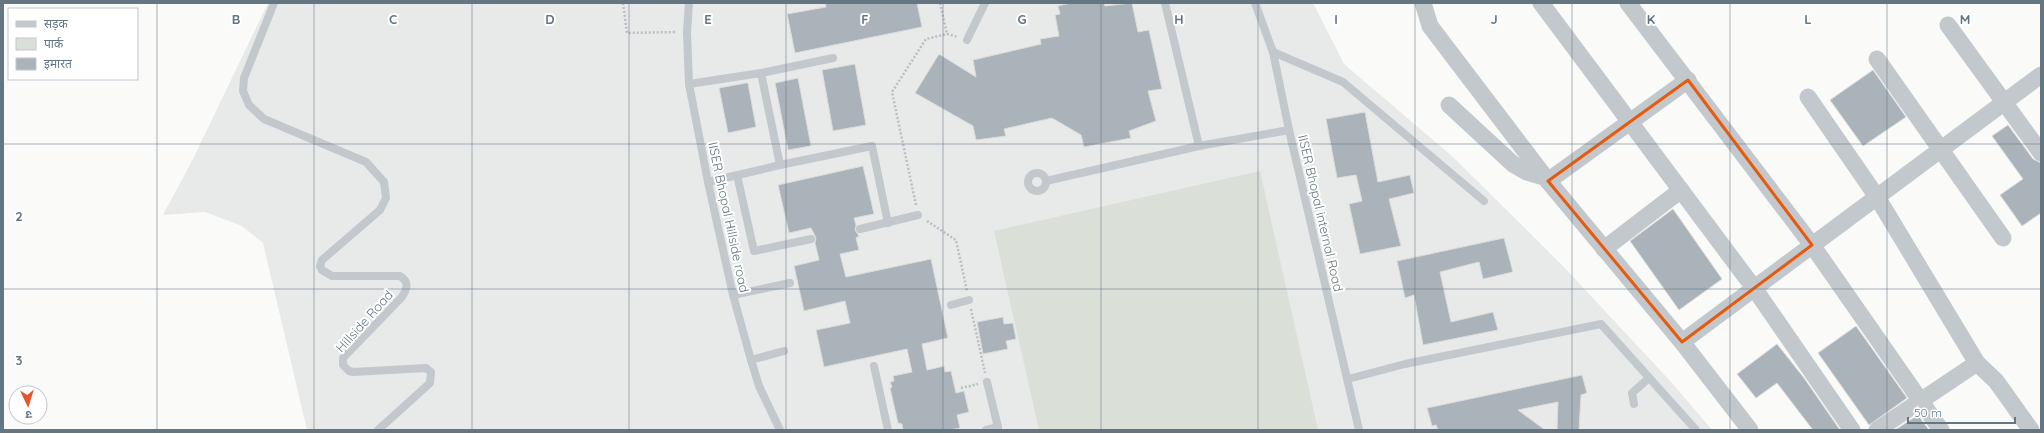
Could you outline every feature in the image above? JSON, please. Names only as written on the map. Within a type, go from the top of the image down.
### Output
[{"type":"street","points":[[1423,3],[1430,26],[1546,179],[1682,342],[1750,430]]},
{"type":"street","points":[[1541,3],[1754,288],[1852,430]]},
{"type":"street","points":[[1628,3],[1812,245],[1941,430]]},
{"type":"street","points":[[1948,25],[2041,153]]},
{"type":"street","points":[[1877,59],[2002,238]]},
{"type":"street","points":[[1682,342],[2041,75]]},
{"type":"street","points":[[1546,179],[1630,122],[1688,80]]},
{"type":"street","points":[[1808,97],[1877,197],[1977,363],[1996,381],[2031,430]]},
{"type":"street","points":[[1449,105],[1513,164],[1527,172],[1546,179]]},
{"type":"street","points":[[1604,249],[1681,190]]},
{"type":"street","points":[[1877,430],[1919,400],[1977,363]]},
{"type":"lane","name":"Hillside Road","points":[[274,3],[244,78],[243,91],[249,105],[264,119],[366,162],[384,182],[386,198],[380,210],[322,260],[320,266],[322,270],[332,276],[400,276],[404,279],[407,285],[406,292],[401,298],[343,358],[342,365],[349,371],[353,372],[426,368],[431,372],[430,383],[378,430]]},
{"type":"lane","name":"IISER Bhopal Hillside road","points":[[689,3],[687,32],[689,84],[708,182],[733,295],[751,360],[759,386],[780,430]]},
{"type":"lane","points":[[967,40],[985,3]]},
{"type":"lane","points":[[1165,3],[1199,146]]},
{"type":"lane","name":"IISER Bhopal internal Road","points":[[1255,3],[1273,52],[1289,130],[1359,430]]},
{"type":"lane","points":[[1273,52],[1343,82],[1484,201]]},
{"type":"lane","points":[[689,84],[761,73],[833,58]]},
{"type":"lane","points":[[761,73],[780,165]]},
{"type":"lane","points":[[1046,181],[1199,146],[1289,130]]},
{"type":"lane","points":[[708,182],[872,146],[888,223]]},
{"type":"lane","points":[[737,175],[754,251],[811,239]]},
{"type":"lane","points":[[860,229],[918,215]]},
{"type":"lane","points":[[733,295],[790,283]]},
{"type":"lane","points":[[951,305],[970,300]]},
{"type":"lane","points":[[1348,378],[1405,364],[1601,324],[1696,430]]},
{"type":"lane","points":[[751,360],[784,350]]},
{"type":"lane","points":[[874,366],[888,430]]},
{"type":"lane","points":[[1634,404],[1632,392],[1649,378]]},
{"type":"lane","points":[[986,430],[998,429],[987,382]]},
{"type":"path","points":[[623,3],[627,33],[687,32]]},
{"type":"path","points":[[940,3],[947,34],[926,39],[892,92],[918,215],[956,240],[970,300],[987,382],[961,388]]},
{"type":"highlighted area","points":[[1688,80],[1812,245],[1682,342],[1548,181]]},
{"type":"shaded area","points":[[268,3],[1313,3],[1344,64],[1453,157],[1562,265],[1673,384],[1712,430],[307,430],[263,243],[242,226],[205,212],[163,215],[193,159]]},
{"type":"green space","points":[[1260,171],[1318,430],[1039,430],[994,231]]},
{"type":"building","points":[[825,3],[917,3],[922,27],[795,53],[787,14],[826,7]]},
{"type":"building","points":[[1071,3],[1104,3],[1105,6],[1132,3],[1138,32],[1149,30],[1162,89],[1148,91],[1156,121],[1129,131],[1131,138],[1084,147],[1081,135],[1052,118],[1004,129],[1006,136],[976,140],[973,126],[915,93],[939,54],[976,77],[973,60],[1041,44],[1040,39],[1059,36],[1055,15],[1060,14],[1058,6]]},
{"type":"building","points":[[855,64],[866,125],[833,131],[822,70]]},
{"type":"building","points":[[1873,70],[1906,117],[1863,146],[1830,100]]},
{"type":"building","points":[[798,78],[811,146],[788,150],[775,83]]},
{"type":"building","points":[[748,83],[756,127],[728,133],[719,88]]},
{"type":"building","points":[[1365,112],[1378,182],[1410,175],[1414,193],[1389,199],[1401,246],[1360,254],[1349,204],[1362,201],[1356,175],[1337,178],[1326,119]]},
{"type":"building","points":[[2008,125],[2033,159],[2041,163],[2041,213],[2022,226],[2000,195],[2023,179],[1992,136]]},
{"type":"building","points":[[863,166],[874,214],[854,218],[856,225],[855,230],[859,236],[856,238],[859,250],[840,254],[846,277],[931,259],[948,338],[922,344],[927,370],[944,366],[945,372],[951,371],[956,393],[964,391],[969,412],[957,415],[960,428],[949,430],[903,430],[902,424],[898,423],[890,382],[894,381],[893,376],[912,372],[907,349],[824,367],[816,330],[850,323],[845,301],[804,311],[794,266],[819,260],[815,243],[816,238],[811,228],[789,233],[778,185]]},
{"type":"building","points":[[1673,209],[1722,279],[1679,310],[1630,241]]},
{"type":"building","points":[[1504,238],[1513,272],[1483,279],[1479,262],[1440,272],[1451,322],[1493,312],[1498,330],[1423,345],[1414,295],[1405,298],[1397,261]]},
{"type":"building","points":[[1003,317],[1004,324],[1013,323],[1016,339],[1006,341],[1008,349],[983,354],[977,322]]},
{"type":"building","points":[[1856,326],[1907,398],[1869,425],[1818,353]]},
{"type":"building","points":[[1777,344],[1804,378],[1840,430],[1813,430],[1777,383],[1756,398],[1737,374]]},
{"type":"building","points":[[1582,375],[1587,393],[1581,395],[1579,430],[1557,430],[1558,402],[1518,410],[1545,430],[1438,430],[1436,425],[1432,426],[1427,408]]},
{"type":"building","points":[[1918,415],[1929,430],[1895,430]]}]
